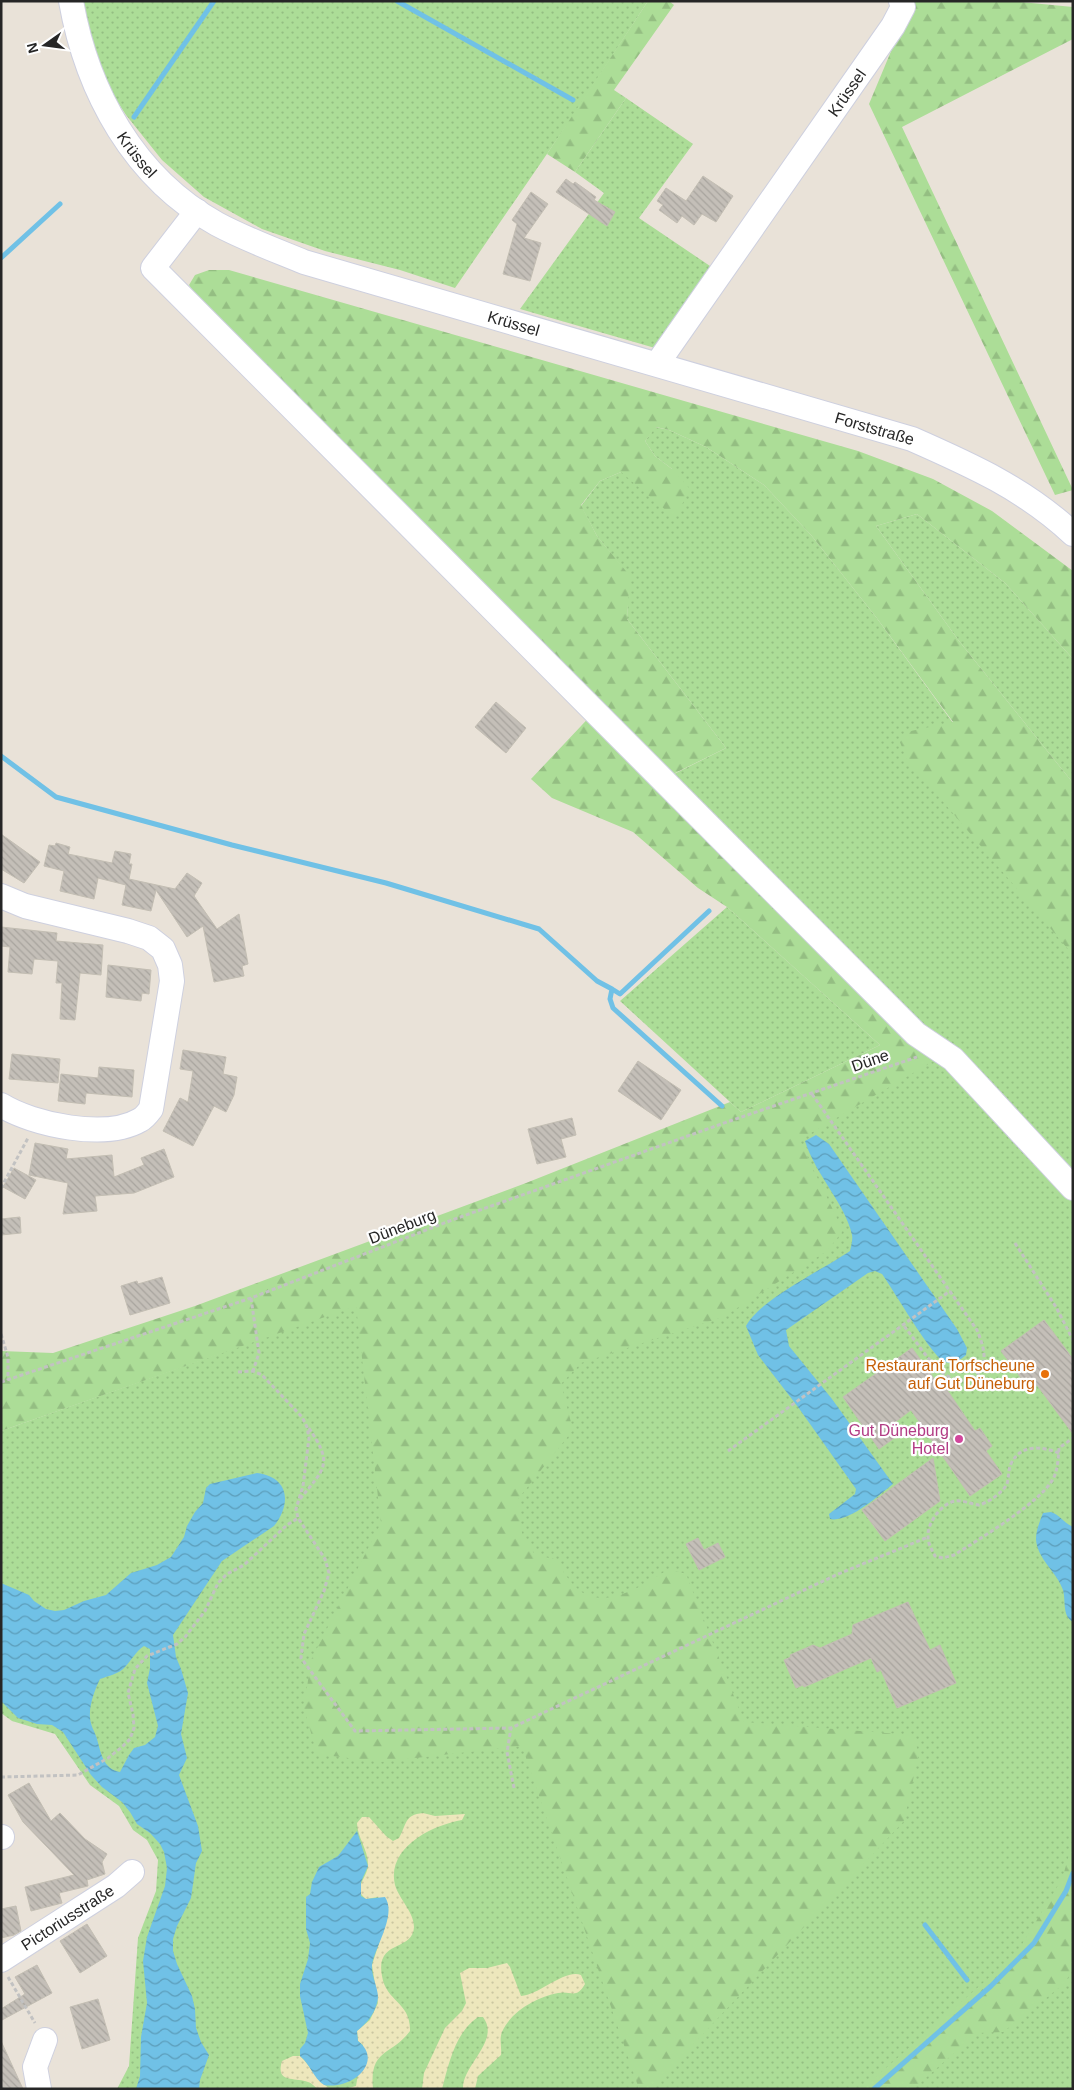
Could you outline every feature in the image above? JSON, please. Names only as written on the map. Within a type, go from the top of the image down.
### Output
[{"type":"street","name":"Krüssel","points":[[71,1],[78,35],[89,70],[99,95],[120,134],[136,155],[166,187],[215,223],[254,242],[304,262],[657,364],[893,26],[903,7],[901,1]]},
{"type":"street","points":[[197,211],[152,268],[916,1034],[953,1059],[1073,1188]]},
{"type":"street","name":"Forststraße","points":[[657,364],[912,439],[974,466],[1012,486],[1073,534]]},
{"type":"street","points":[[1,896],[25,906],[128,931],[149,938],[163,949],[170,965],[172,981],[151,1109],[141,1120],[101,1128],[64,1128],[37,1122],[1,1106]]},
{"type":"street","name":"Pictoriusstraße","points":[[4,1967],[116,1886],[132,1872]]},
{"type":"street","points":[[39,2089],[35,2067],[45,2040]]},
{"type":"path","name":"Düne","points":[[812,1094],[925,1054],[935,1047]]},
{"type":"path","points":[[812,1094],[977,1330],[983,1346],[984,1358],[976,1376],[970,1380],[961,1381],[952,1379],[943,1373],[904,1326]]},
{"type":"path","name":"Düneburg","points":[[1,1382],[251,1298],[461,1216],[812,1094]]},
{"type":"path","points":[[1,1188],[37,1122]]},
{"type":"path","points":[[1015,1243],[1056,1307],[1073,1340]]},
{"type":"path","points":[[728,1451],[950,1292]]},
{"type":"path","points":[[251,1298],[258,1353],[253,1371]]},
{"type":"path","points":[[1,1334],[8,1357],[8,1380]]},
{"type":"path","points":[[238,1372],[253,1371],[262,1375],[302,1417],[321,1450],[324,1462],[321,1474],[298,1502]]},
{"type":"path","points":[[307,1427],[309,1438],[303,1486],[296,1510],[298,1518],[325,1559],[329,1573],[324,1591],[304,1634],[301,1658],[355,1731],[511,1728],[836,1575],[928,1537]]},
{"type":"path","points":[[1059,1453],[1040,1447],[1026,1449],[1014,1459],[1006,1484],[1001,1492],[979,1505],[958,1501],[946,1506],[933,1519],[930,1525],[928,1537],[930,1548],[935,1556],[943,1558],[954,1555],[1036,1499],[1046,1489],[1057,1471],[1059,1453],[1059,1448],[1073,1438]]},
{"type":"path","points":[[1,1778],[78,1775],[108,1758],[130,1739],[134,1728],[128,1693],[135,1669],[146,1656],[177,1644],[186,1637],[205,1611],[218,1583],[227,1574],[244,1565],[287,1525],[298,1518]]},
{"type":"path","points":[[511,1728],[507,1752],[514,1788]]},
{"type":"path","points":[[4,1967],[45,2040]]},
{"type":"green space","points":[[83,1],[648,1],[573,116],[455,288],[400,270],[325,251],[262,229],[204,197],[162,160],[126,115],[111,92],[94,51]]},
{"type":"green space","points":[[648,1],[669,1],[674,5],[614,90],[626,98],[575,172],[547,154]]},
{"type":"green space","points":[[912,1],[1010,1],[1073,7],[1073,39],[902,127],[1073,490],[1055,495],[869,104]]},
{"type":"green space","points":[[626,98],[693,144],[639,218],[713,268],[655,348],[520,309],[604,193],[575,172]]},
{"type":"green space","points":[[209,270],[229,270],[858,451],[933,479],[992,511],[1073,571],[1073,659],[1005,583],[917,514],[876,526],[959,641],[1073,783],[1073,955],[906,758],[900,742],[911,731],[953,722],[876,617],[811,535],[764,485],[706,447],[669,430],[656,427],[645,441],[655,456],[672,469],[690,489],[675,518],[621,472],[600,481],[581,505],[597,536],[630,576],[627,619],[726,748],[667,777],[942,1056],[799,1140],[842,1232],[827,1251],[723,1317],[581,1363],[561,1384],[573,1430],[518,1499],[522,1533],[535,1555],[554,1559],[575,1587],[590,1596],[601,1598],[613,1597],[626,1593],[669,1569],[686,1574],[744,1722],[912,1735],[919,1753],[904,1821],[651,2089],[639,2089],[522,1746],[380,1762],[317,1754],[304,1708],[311,1660],[381,1523],[356,1306],[1,1431],[1,1351],[53,1353],[195,1306],[526,1183],[730,1102],[741,1112],[880,1045],[727,907],[698,888],[633,832],[552,798],[531,779],[598,708],[199,300],[189,285],[195,275]]},
{"type":"green space","points":[[655,427],[669,430],[706,447],[764,485],[811,535],[876,617],[953,723],[1073,878],[1073,2089],[117,2089],[129,2066],[138,1938],[156,1891],[158,1860],[147,1840],[133,1830],[119,1806],[90,1785],[55,1734],[12,1721],[1,1713],[1,1431],[356,1305],[941,1057],[666,778],[726,748],[627,619],[629,576],[597,536],[581,506],[600,481],[621,472],[672,469],[655,456],[645,441]]},
{"type":"green space","points":[[917,514],[1005,583],[1073,659],[1073,783],[959,641],[876,526]]},
{"type":"green space","points":[[727,907],[880,1045],[741,1112],[620,1001]]},
{"type":"green space","points":[[1073,1842],[1073,1968],[1065,1983],[1003,2032],[977,2033],[913,2089],[862,2089],[1016,1954],[1062,1879]]},
{"type":"sand","points":[[423,1813],[435,1816],[465,1814],[462,1820],[438,1827],[414,1840],[404,1849],[397,1860],[394,1872],[395,1885],[412,1916],[414,1927],[412,1935],[408,1940],[389,1951],[384,1956],[381,1964],[384,1985],[407,2014],[410,2031],[378,2059],[373,2076],[373,2089],[345,2089],[356,2086],[363,2045],[358,2041],[357,2031],[370,2020],[378,2003],[372,1965],[381,1937],[378,1897],[366,1899],[360,1891],[361,1883],[367,1870],[368,1860],[357,1823],[362,1817],[369,1817],[393,1841],[399,1838],[409,1818]]},
{"type":"sand","points":[[507,1963],[521,1996],[528,1995],[574,1974],[581,1975],[585,1984],[579,1992],[563,1992],[550,1995],[518,2011],[506,2024],[502,2032],[501,2055],[478,2076],[475,2089],[463,2089],[468,2071],[484,2044],[487,2035],[487,2026],[483,2017],[478,2017],[458,2040],[450,2059],[442,2089],[422,2089],[424,2073],[445,2028],[462,2011],[466,2003],[460,1973],[469,1968],[487,1968]]},
{"type":"sand","points":[[293,2056],[300,2056],[318,2078],[331,2089],[318,2089],[309,2083],[284,2076],[281,2073],[282,2061]]},
{"type":"water","points":[[816,1135],[829,1144],[957,1329],[967,1348],[966,1355],[954,1362],[945,1362],[939,1357],[922,1336],[882,1274],[875,1271],[868,1273],[786,1330],[789,1346],[832,1399],[893,1484],[855,1513],[838,1519],[830,1519],[829,1514],[855,1494],[856,1489],[798,1407],[758,1355],[746,1326],[764,1306],[850,1251],[852,1237],[849,1224],[816,1165],[805,1141]]},
{"type":"water","points":[[257,1473],[268,1475],[281,1485],[285,1500],[280,1517],[274,1526],[222,1561],[173,1635],[176,1657],[188,1693],[181,1734],[187,1758],[179,1775],[198,1826],[202,1851],[196,1863],[191,1898],[177,1926],[173,1939],[173,1951],[192,1996],[196,2028],[201,2042],[209,2055],[200,2080],[199,2089],[136,2089],[140,2076],[141,2037],[147,2003],[143,1961],[147,1937],[165,1886],[167,1868],[164,1852],[160,1844],[150,1833],[137,1824],[122,1802],[102,1787],[91,1775],[63,1732],[52,1725],[37,1724],[18,1718],[1,1701],[1,1583],[29,1595],[46,1609],[55,1611],[64,1610],[84,1601],[106,1595],[131,1573],[157,1565],[171,1557],[184,1537],[187,1526],[195,1512],[203,1503],[206,1488],[210,1484]],"holes":[[[144,1646],[150,1649],[150,1668],[147,1683],[158,1726],[155,1737],[145,1745],[134,1748],[120,1772],[110,1768],[104,1760],[90,1720],[91,1702],[100,1679],[113,1675],[123,1669]]]},
{"type":"water","points":[[1051,1512],[1073,1527],[1073,1622],[1067,1616],[1060,1583],[1043,1559],[1037,1546],[1038,1526],[1043,1513]]},
{"type":"water","points":[[357,1831],[368,1866],[361,1882],[361,1896],[366,1899],[385,1897],[388,1904],[387,1921],[372,1965],[378,1998],[372,2015],[357,2031],[358,2041],[365,2049],[368,2057],[362,2072],[354,2079],[345,2083],[324,2085],[317,2079],[300,2056],[300,2049],[305,2043],[308,2033],[300,1996],[300,1984],[308,1959],[310,1943],[306,1929],[306,1897],[310,1894],[312,1882],[319,1867],[338,1856]]},
{"type":"building","points":[[703,176],[733,196],[716,222],[702,214],[694,225],[682,216],[677,223],[659,210],[663,205],[657,201],[666,188],[686,201]]},
{"type":"building","points":[[566,179],[573,184],[575,182],[596,197],[594,200],[615,212],[607,226],[556,192]]},
{"type":"building","points":[[531,192],[548,204],[524,238],[541,243],[530,281],[503,274],[517,224],[512,220]]},
{"type":"building","points":[[496,702],[526,728],[506,753],[475,727]]},
{"type":"building","points":[[1,834],[40,862],[24,883],[1,869]]},
{"type":"building","points":[[56,843],[70,847],[68,854],[112,863],[115,851],[131,854],[129,864],[132,864],[129,879],[175,889],[187,873],[202,883],[194,896],[217,929],[239,914],[248,964],[242,966],[244,976],[214,982],[203,926],[187,937],[156,890],[151,911],[122,905],[126,885],[98,878],[94,899],[60,891],[64,871],[44,866],[49,845],[55,846]]},
{"type":"building","points":[[1,927],[57,933],[56,941],[103,945],[101,975],[80,973],[75,1020],[60,1019],[62,983],[56,983],[58,961],[34,959],[32,974],[8,972],[10,947],[1,946]]},
{"type":"building","points":[[108,965],[151,970],[149,994],[142,993],[141,1001],[106,997]]},
{"type":"building","points":[[183,1050],[226,1057],[223,1074],[237,1077],[234,1095],[226,1112],[214,1106],[193,1146],[163,1131],[180,1098],[188,1102],[193,1071],[180,1069]]},
{"type":"building","points":[[12,1054],[60,1059],[58,1083],[9,1079]]},
{"type":"building","points":[[638,1061],[681,1090],[661,1120],[618,1091]]},
{"type":"building","points":[[99,1067],[134,1070],[132,1097],[86,1093],[85,1104],[58,1101],[61,1074],[98,1078]]},
{"type":"building","points":[[572,1118],[576,1135],[561,1139],[566,1157],[537,1164],[528,1129]]},
{"type":"building","points":[[35,1143],[68,1149],[66,1159],[112,1155],[114,1177],[144,1165],[141,1158],[164,1149],[174,1177],[134,1193],[95,1196],[97,1211],[63,1214],[68,1183],[29,1175]]},
{"type":"building","points":[[14,1168],[36,1180],[25,1199],[3,1187]]},
{"type":"building","points":[[20,1217],[21,1233],[1,1235],[1,1219]]},
{"type":"building","points":[[162,1277],[170,1303],[130,1315],[121,1286],[137,1281],[138,1284]]},
{"type":"building","name":"Restaurant Torfscheune auf Gut Düneburg","points":[[1044,1320],[1073,1359],[1073,1434],[1037,1385],[1030,1390],[1001,1351]]},
{"type":"building","points":[[912,1348],[935,1380],[939,1378],[975,1431],[980,1428],[992,1446],[986,1451],[1002,1474],[970,1496],[911,1410],[890,1426],[897,1436],[879,1449],[843,1397]]},
{"type":"building","points":[[933,1458],[940,1501],[885,1541],[862,1510]]},
{"type":"building","points":[[698,1538],[704,1550],[718,1543],[725,1557],[699,1570],[686,1544]]},
{"type":"building","points":[[908,1602],[930,1650],[940,1645],[956,1683],[897,1708],[881,1670],[877,1672],[871,1658],[804,1687],[803,1685],[796,1688],[784,1660],[791,1657],[790,1655],[813,1645],[820,1648],[852,1634],[853,1625]]},
{"type":"building","points":[[29,1783],[51,1821],[60,1813],[85,1839],[107,1854],[102,1862],[105,1874],[87,1880],[88,1886],[59,1893],[62,1903],[31,1911],[25,1887],[74,1875],[23,1822],[8,1795]]},
{"type":"building","points":[[16,1906],[21,1931],[1,1938],[1,1909]]},
{"type":"building","points":[[87,1924],[107,1956],[80,1973],[60,1941]]},
{"type":"building","points":[[37,1965],[52,1993],[2,2020],[1,2009],[25,1994],[15,1977]]},
{"type":"building","points":[[98,1999],[110,2040],[82,2049],[70,2007]]},
{"type":"building","points":[[1,2041],[23,2089],[1,2089]]},
{"type":"waterway","points":[[134,117],[214,1]]},
{"type":"waterway","points":[[397,1],[573,100]]},
{"type":"waterway","points":[[1,258],[60,204]]},
{"type":"waterway","points":[[1,756],[56,797],[232,845],[386,883],[539,929],[597,981],[612,989],[610,999],[613,1008],[722,1106]]},
{"type":"waterway","points":[[612,989],[620,994],[709,911]]},
{"type":"waterway","points":[[874,2089],[991,1986],[1034,1943],[1066,1891],[1073,1873]]},
{"type":"waterway","points":[[925,1925],[967,1980]]},
{"type":"place","name":"Restaurant Torfscheune auf Gut Düneburg","points":[[1045,1374]]},
{"type":"place","name":"Gut Düneburg Hotel","points":[[959,1439]]}]
